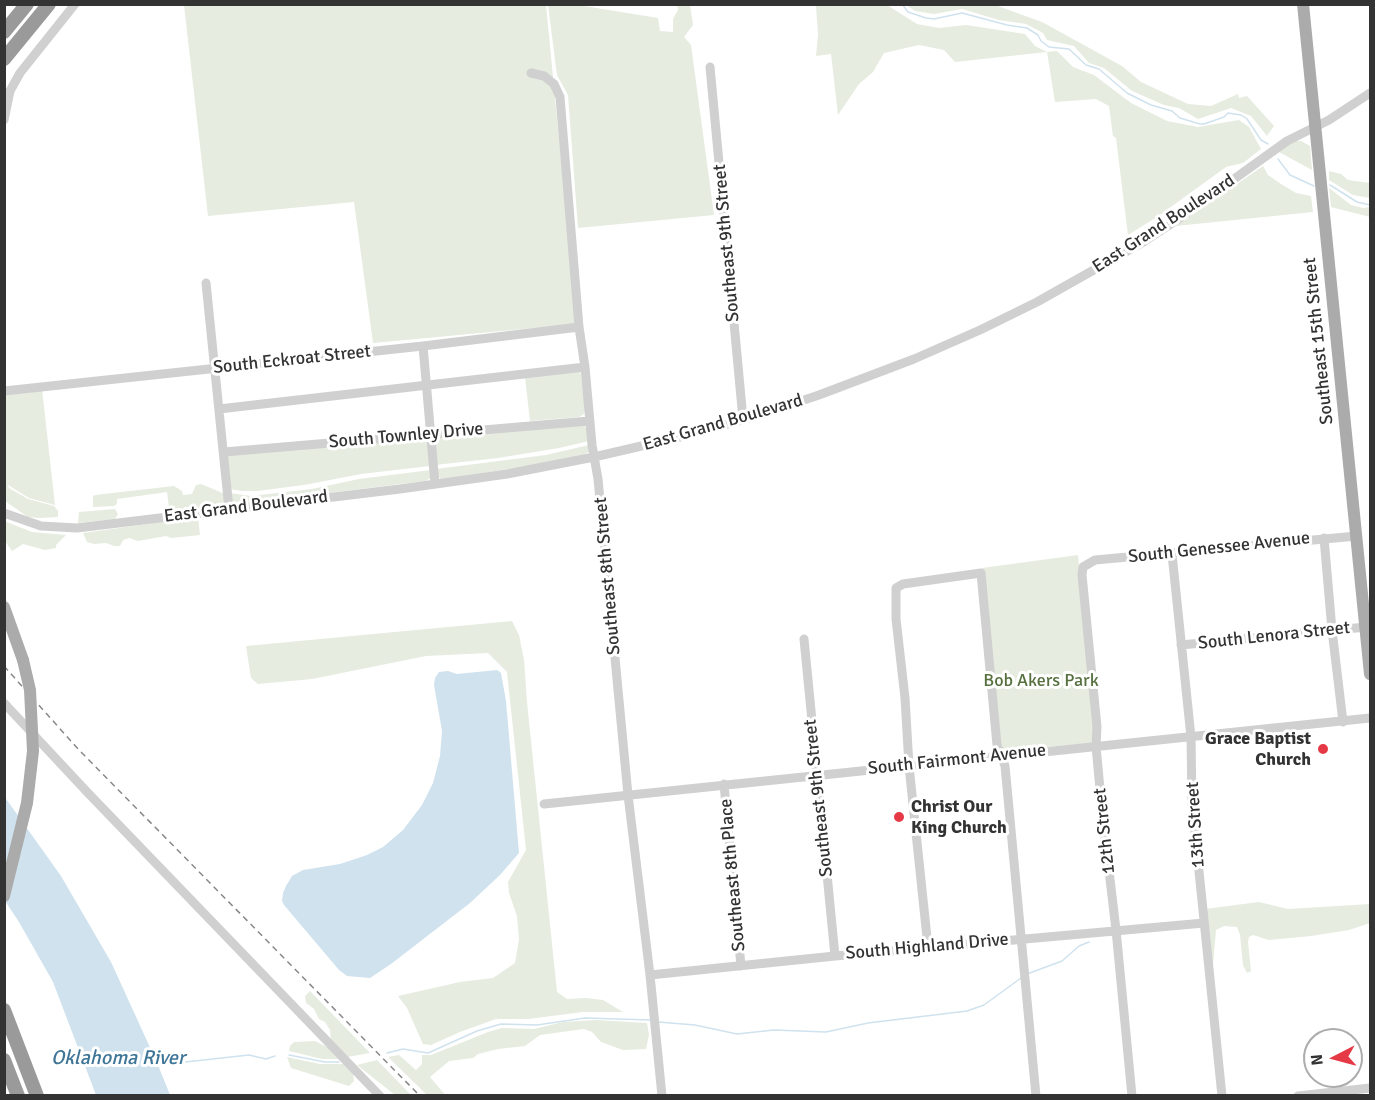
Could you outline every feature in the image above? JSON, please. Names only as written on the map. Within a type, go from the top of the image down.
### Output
[{"type":"highway","points":[[7,28],[27,4]]},
{"type":"highway","points":[[4,59],[49,4]]},
{"type":"highway","points":[[4,1010],[37,1095]]},
{"type":"highway","points":[[4,1060],[18,1095]]},
{"type":"main road","name":"Southeast 15th Street","points":[[1303,4],[1371,674]]},
{"type":"main road","points":[[4,608],[23,660],[30,690],[33,751],[27,803],[4,896]]},
{"type":"street","points":[[4,120],[8,99],[16,78],[75,4]]},
{"type":"street","name":"Southeast 9th Street","points":[[710,67],[743,419]]},
{"type":"street","name":"Southeast 8th Street","points":[[531,73],[544,76],[554,84],[560,97],[579,327],[598,479],[628,795],[662,1095]]},
{"type":"street","name":"East Grand Boulevard","points":[[4,513],[41,526],[68,528],[435,484],[507,474],[594,457],[743,419],[819,395],[897,366],[1037,302],[1145,241],[1287,141],[1316,127],[1371,93]]},
{"type":"street","points":[[206,283],[229,509]]},
{"type":"street","name":"South Eckroat Street","points":[[4,391],[579,327]]},
{"type":"street","points":[[423,346],[427,369],[426,386],[435,484]]},
{"type":"street","points":[[219,410],[585,367]]},
{"type":"street","name":"South Townley Drive","points":[[224,452],[589,420]]},
{"type":"street","name":"South Genessee Avenue","points":[[1083,567],[1095,560],[1357,536]]},
{"type":"street","points":[[1324,538],[1343,722]]},
{"type":"street","name":"13th Street","points":[[1172,554],[1191,737],[1192,803],[1222,1095]]},
{"type":"street","name":"12th Street","points":[[1083,567],[1096,746],[1132,1095]]},
{"type":"street","points":[[928,947],[909,766],[905,698],[896,619],[896,588],[981,573],[996,746],[1005,766],[1036,1095]]},
{"type":"street","name":"South Lenora Street","points":[[1181,645],[1366,627]]},
{"type":"street","name":"Southeast 9th Street","points":[[804,639],[835,956]]},
{"type":"street","points":[[4,703],[380,1095]]},
{"type":"street","name":"South Fairmont Avenue","points":[[544,804],[1371,718]]},
{"type":"street","name":"Southeast 8th Place","points":[[724,784],[741,966]]},
{"type":"street","name":"South Highland Drive","points":[[650,975],[1204,922]]},
{"type":"street","points":[[1298,1095],[1371,1088]]},
{"type":"green space","points":[[184,5],[546,5],[577,324],[373,343],[354,202],[208,216]]},
{"type":"green space","points":[[548,5],[578,5],[658,18],[660,31],[673,32],[673,19],[678,10],[677,5],[690,5],[693,25],[684,37],[691,45],[714,215],[578,228],[568,95],[557,75]]},
{"type":"green space","points":[[816,5],[887,5],[917,24],[939,28],[966,25],[1025,34],[1035,46],[1047,52],[955,62],[944,50],[919,45],[884,53],[873,72],[859,84],[838,115],[831,54],[816,56],[818,35]]},
{"type":"green space","points":[[906,5],[995,5],[1042,22],[1122,66],[1141,82],[1188,104],[1211,106],[1238,94],[1239,98],[1247,96],[1274,126],[1267,136],[1251,116],[1231,108],[1198,119],[1179,108],[1164,105],[1132,91],[1104,68],[1089,63],[1074,46],[1047,40],[1043,33],[1026,24],[999,20],[962,9],[934,14],[915,11]]},
{"type":"green space","points":[[1057,51],[1073,67],[1094,75],[1131,103],[1167,121],[1198,127],[1239,120],[1249,127],[1261,149],[1243,163],[1226,167],[1128,235],[1116,138],[1113,136],[1109,106],[1096,99],[1055,102],[1047,52]]},
{"type":"green space","points":[[1293,141],[1301,141],[1310,146],[1312,170],[1279,152]]},
{"type":"green space","points":[[1263,166],[1268,175],[1281,184],[1296,193],[1311,196],[1313,212],[1176,226]]},
{"type":"green space","points":[[1329,171],[1341,174],[1348,180],[1370,183],[1370,198],[1353,195],[1329,180]]},
{"type":"green space","points":[[1329,188],[1351,205],[1370,207],[1370,217],[1331,207]]},
{"type":"green space","points":[[578,371],[581,374],[584,414],[579,417],[530,421],[525,377]]},
{"type":"green space","points":[[42,389],[55,505],[29,498],[8,485],[9,488],[28,499],[54,506],[58,511],[58,517],[39,518],[28,517],[5,501],[5,394]]},
{"type":"green space","points":[[583,425],[587,428],[589,441],[498,458],[435,465],[435,437]]},
{"type":"green space","points":[[424,437],[428,440],[430,466],[361,474],[257,491],[230,489],[228,455]]},
{"type":"green space","points":[[589,445],[590,451],[585,454],[530,466],[441,479],[437,475],[436,469],[546,455]]},
{"type":"green space","points":[[431,470],[431,478],[425,481],[239,504],[232,501],[230,493],[251,496]]},
{"type":"green space","points":[[201,484],[225,494],[225,504],[174,512],[169,508],[167,492],[117,499],[117,504],[114,506],[93,507],[93,496],[95,495],[174,486],[182,491],[183,495],[192,494],[196,485]]},
{"type":"green space","points":[[115,509],[118,514],[115,519],[78,523],[79,512]]},
{"type":"green space","points":[[198,517],[200,535],[171,538],[166,536],[138,541],[129,538],[123,540],[120,546],[114,546],[87,542],[83,533]]},
{"type":"green space","points":[[4,521],[32,532],[66,535],[56,545],[56,548],[45,550],[23,544],[12,551],[5,541]]},
{"type":"green space","name":"Bob Akers Park","points":[[1078,555],[1093,741],[1003,751],[998,744],[982,568]]},
{"type":"green space","points":[[512,621],[519,635],[524,660],[557,992],[567,999],[603,1000],[623,1012],[583,1012],[528,1019],[496,1019],[431,1045],[423,1044],[407,1008],[398,996],[460,982],[493,978],[515,963],[519,939],[517,916],[509,893],[508,882],[526,850],[507,672],[488,653],[426,656],[312,679],[258,684],[251,678],[246,646]]},
{"type":"green space","points":[[1259,902],[1288,909],[1370,904],[1370,923],[1349,930],[1311,936],[1269,940],[1253,935],[1249,937],[1248,942],[1251,971],[1247,973],[1243,965],[1237,927],[1224,926],[1216,930],[1213,965],[1210,959],[1205,909]]},
{"type":"green space","points":[[310,991],[370,1053],[347,1057],[331,1040],[330,1030],[325,1022],[319,1019],[314,1009],[306,1003],[305,996]]},
{"type":"green space","points":[[596,1020],[647,1023],[649,1035],[646,1049],[623,1050],[601,1042],[592,1032],[584,1029],[540,1035],[525,1046],[498,1049],[478,1054],[473,1058],[449,1061],[430,1077],[446,1096],[427,1095],[388,1057],[399,1055],[416,1070],[422,1064],[422,1055],[431,1055],[502,1028],[534,1029],[563,1022]]},
{"type":"green space","points":[[315,1041],[342,1059],[322,1059],[289,1051],[294,1042]]},
{"type":"green space","points":[[287,1057],[320,1064],[346,1064],[353,1073],[354,1081],[349,1086],[291,1068]]},
{"type":"green space","points":[[377,1060],[411,1095],[395,1095],[357,1065]]},
{"type":"water","points":[[497,670],[501,673],[506,701],[519,853],[500,875],[470,903],[391,964],[370,978],[347,976],[339,970],[284,905],[282,901],[286,886],[292,876],[303,870],[340,864],[367,855],[383,847],[403,830],[422,805],[433,783],[440,756],[442,731],[434,685],[435,678],[439,672],[448,671],[457,674]]},
{"type":"water","name":"Oklahoma River","points":[[4,796],[61,876],[111,962],[170,1095],[96,1095],[53,982],[5,901]]},
{"type":"waterway","points":[[902,4],[908,12],[926,18],[934,19],[962,13],[1027,28],[1038,35],[1041,41],[1049,47],[1069,49],[1086,65],[1099,69],[1127,93],[1151,105],[1172,111],[1180,118],[1200,124],[1224,117],[1228,113],[1241,115],[1247,119],[1261,140],[1268,144]]},
{"type":"waterway","points":[[1278,159],[1290,175],[1314,186]]},
{"type":"waterway","points":[[1330,185],[1357,202],[1370,205]]},
{"type":"waterway","points":[[1027,974],[1062,961],[1079,946],[1089,942]]},
{"type":"waterway","points":[[658,1022],[695,1025],[737,1034],[774,1030],[826,1032],[868,1023],[967,1011],[984,1005],[1021,978]]},
{"type":"waterway","points":[[387,1053],[403,1049],[428,1053],[477,1031],[501,1024],[537,1025],[585,1018],[651,1020]]},
{"type":"waterway","points":[[158,1065],[249,1055],[266,1059],[275,1056]]},
{"type":"waterway","points":[[289,1055],[325,1062],[339,1062]]},
{"type":"railway","points":[[4,666],[78,749],[420,1096]]},
{"type":"place","name":"Grace Baptist Church","points":[[1323,749]]},
{"type":"place","name":"Christ Our King Church","points":[[899,817]]}]
